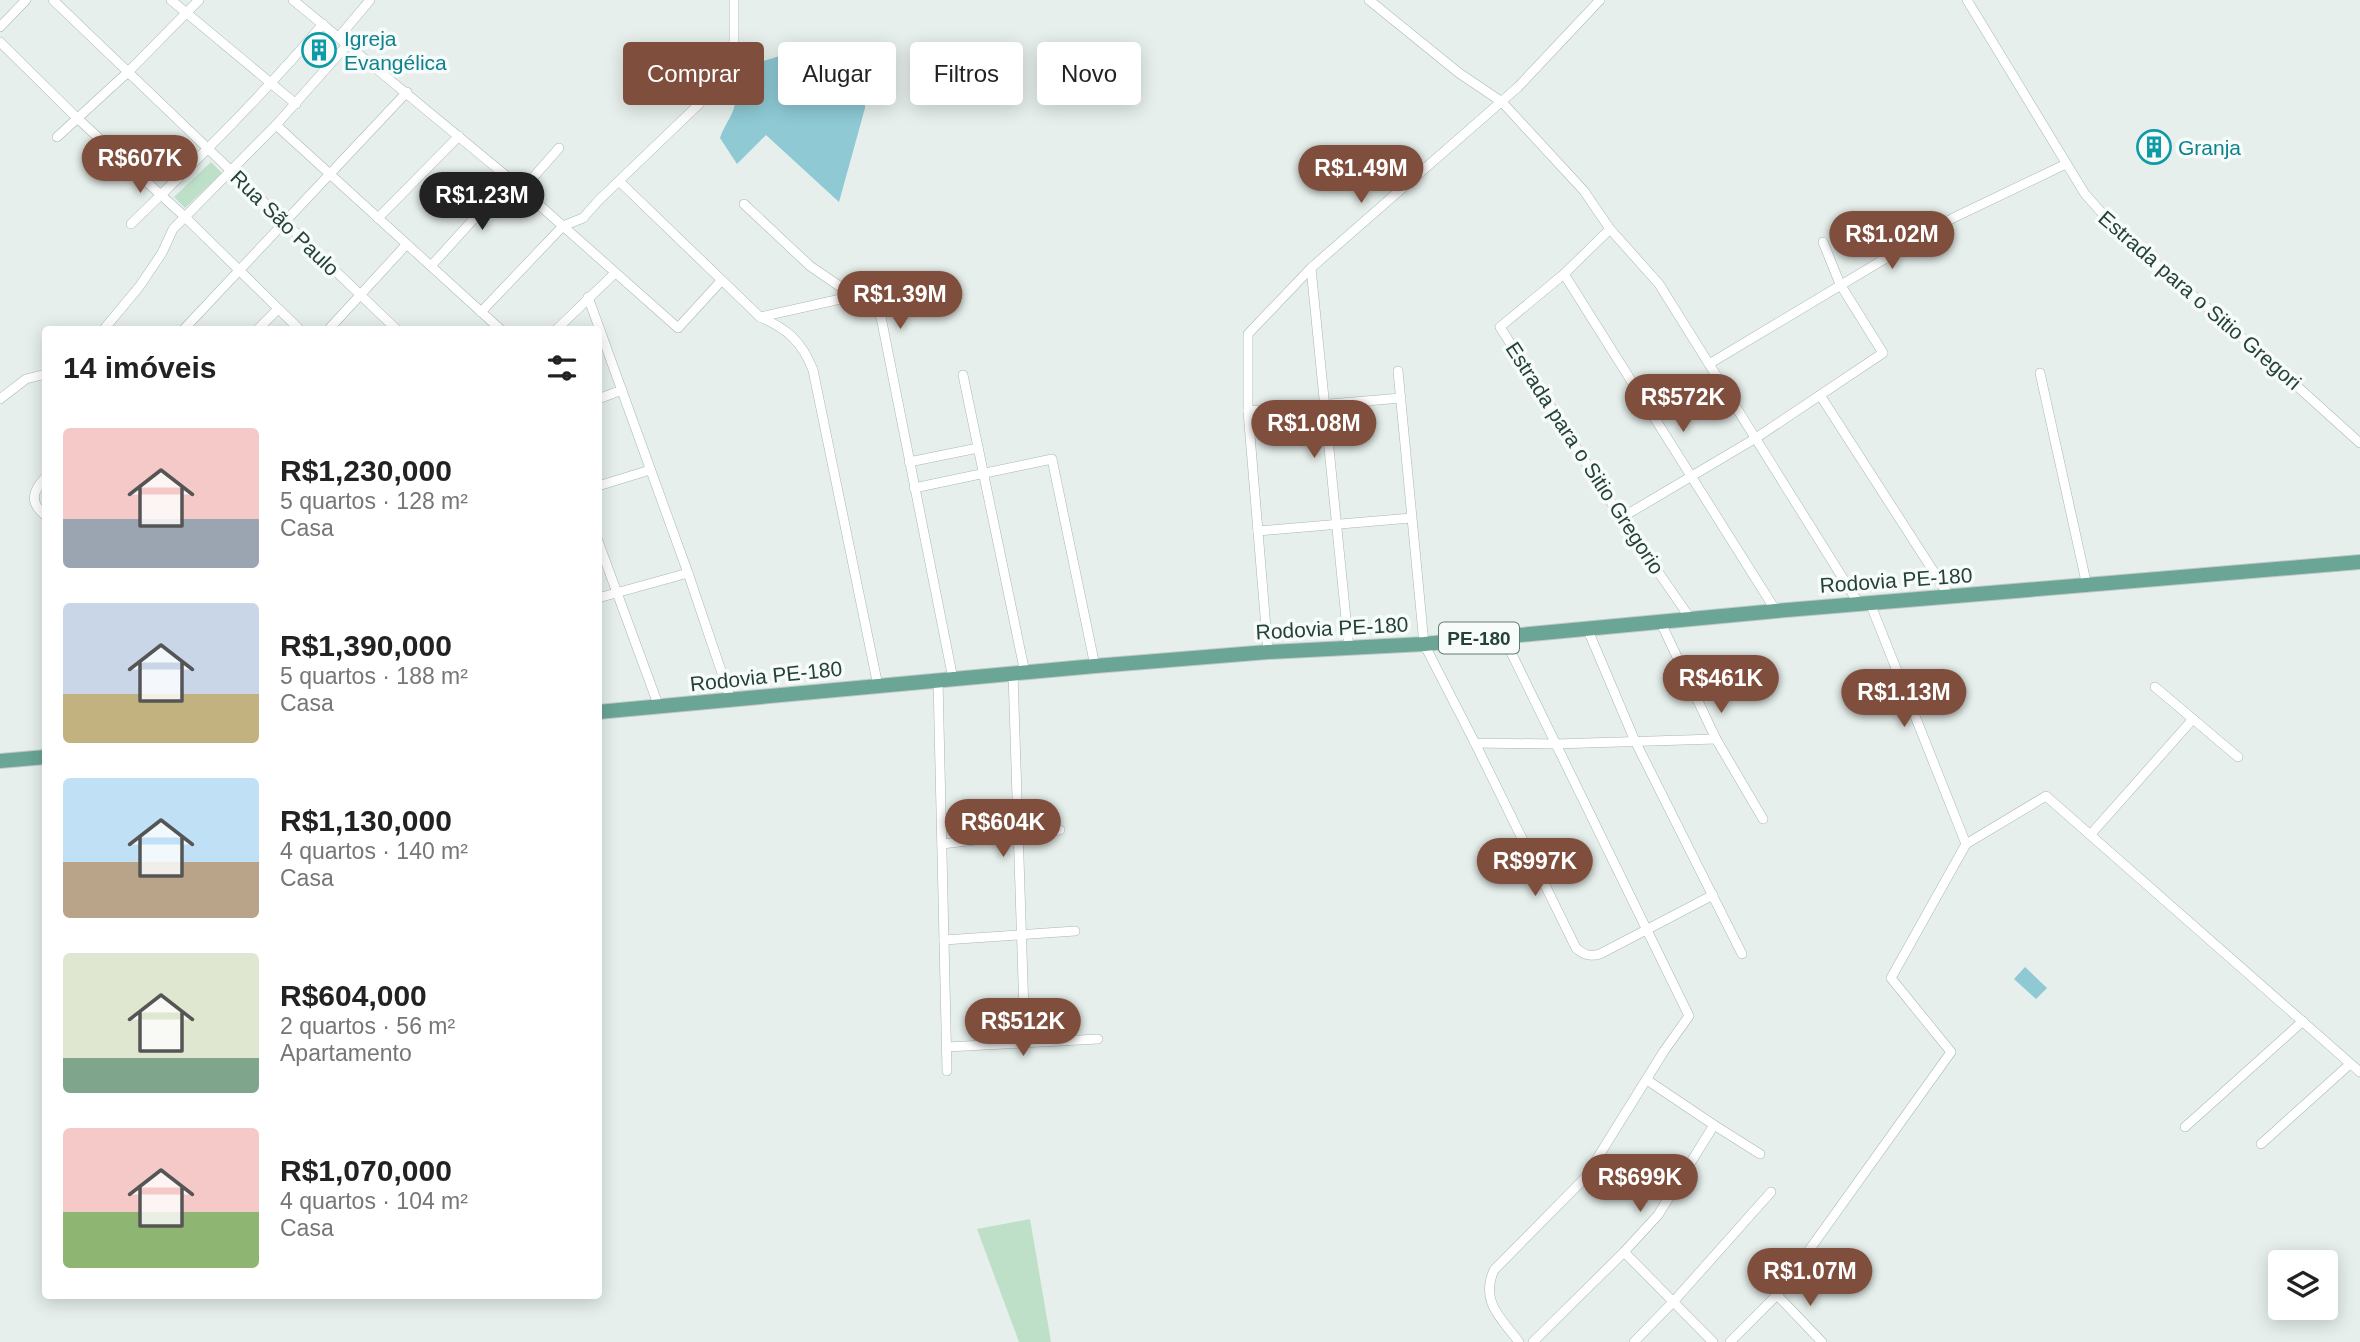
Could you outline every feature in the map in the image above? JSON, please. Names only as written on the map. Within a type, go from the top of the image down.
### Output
[{"type":"main road","name":"Rodovia PE-180","points":[[602,712],[1095,666],[1268,652],[1424,644],[1690,618],[2360,562]]},
{"type":"main road","points":[[0,761],[42,757]]},
{"type":"street","points":[[0,27],[26,0]]},
{"type":"street","name":"Rua São Paulo","points":[[53,0],[393,326]]},
{"type":"street","points":[[170,0],[296,104]]},
{"type":"street","points":[[58,137],[128,72],[199,0]]},
{"type":"street","points":[[293,0],[510,178],[678,328],[721,281]]},
{"type":"street","points":[[339,37],[370,0]]},
{"type":"street","points":[[481,312],[563,226],[583,218],[723,77],[734,41],[734,0]]},
{"type":"street","points":[[1369,0],[1449,66],[1502,102],[1584,191],[1610,229],[1659,284],[1864,603],[1966,844]]},
{"type":"street","points":[[1268,652],[1248,411],[1248,334],[1311,268],[1502,102],[1600,0]]},
{"type":"street","name":"Estrada para o Sitio Gregori","points":[[1967,0],[2092,203],[2117,230],[2360,443]]},
{"type":"street","points":[[131,224],[210,149],[272,84],[323,24]]},
{"type":"street","points":[[0,42],[296,326]]},
{"type":"street","points":[[106,326],[139,287],[162,253],[173,229],[296,104],[348,44]]},
{"type":"street","points":[[187,326],[407,92]]},
{"type":"street","points":[[276,125],[497,326]]},
{"type":"street","points":[[378,218],[459,136]]},
{"type":"street","points":[[522,190],[559,148]]},
{"type":"street","points":[[1709,364],[1953,218],[2066,164]]},
{"type":"street","points":[[431,266],[510,178]]},
{"type":"street","points":[[620,182],[760,317],[779,327],[806,350],[813,370],[878,686]]},
{"type":"street","points":[[744,204],[810,266],[871,305],[883,324],[953,679]]},
{"type":"street","name":"Estrada para o Sitio Gregorio","points":[[1610,229],[1564,274],[1500,327],[1621,517],[1690,618]]},
{"type":"street","points":[[1621,517],[1756,438],[1883,353],[1840,284],[1823,242]]},
{"type":"street","points":[[332,326],[406,245]]},
{"type":"street","points":[[1311,268],[1349,649]]},
{"type":"street","points":[[560,326],[615,272]]},
{"type":"street","points":[[1564,274],[1776,611]]},
{"type":"street","points":[[760,317],[854,296]]},
{"type":"street","points":[[588,297],[599,326]]},
{"type":"street","points":[[261,326],[278,309]]},
{"type":"street","points":[[602,335],[731,700]]},
{"type":"street","points":[[1398,371],[1424,644],[1576,948],[1593,956],[1713,895]]},
{"type":"street","points":[[2040,373],[2087,586]]},
{"type":"street","points":[[963,374],[1019,673],[1017,834],[1025,1043]]},
{"type":"street","points":[[0,399],[26,379],[42,375]]},
{"type":"street","points":[[602,398],[622,390]]},
{"type":"street","points":[[1821,395],[1950,597]]},
{"type":"street","points":[[1248,411],[1401,398]]},
{"type":"street","points":[[909,462],[978,448]]},
{"type":"street","points":[[914,488],[1052,459],[1095,666]]},
{"type":"street","points":[[602,485],[650,470]]},
{"type":"street","points":[[42,481],[33,497],[34,504],[42,512]]},
{"type":"street","points":[[1258,531],[1411,519]]},
{"type":"street","points":[[602,552],[659,707]]},
{"type":"street","points":[[602,597],[688,573]]},
{"type":"street","points":[[1660,621],[1716,739],[1763,819]]},
{"type":"street","points":[[1587,628],[1635,741],[1742,954]]},
{"type":"street","points":[[1503,636],[1689,1016],[1586,1178],[1494,1270],[1488,1287],[1490,1301],[1519,1342]]},
{"type":"street","points":[[937,680],[947,1072]]},
{"type":"street","points":[[2155,687],[2238,757]]},
{"type":"street","points":[[2091,834],[2193,719]]},
{"type":"street","points":[[1475,743],[1555,744],[1716,739]]},
{"type":"street","points":[[1730,1342],[1777,1295],[1951,1052],[1891,978],[1966,844],[2046,796],[2360,1072]]},
{"type":"street","points":[[942,845],[1060,830]]},
{"type":"street","points":[[944,940],[1075,931]]},
{"type":"street","points":[[2185,1127],[2303,1021]]},
{"type":"street","points":[[947,1047],[1098,1039]]},
{"type":"street","points":[[2261,1144],[2350,1064]]},
{"type":"street","points":[[1647,1080],[1760,1154]]},
{"type":"street","points":[[1533,1342],[1658,1216],[1714,1125]]},
{"type":"street","points":[[1634,1342],[1771,1192]]},
{"type":"street","points":[[1625,1252],[1713,1342]]},
{"type":"street","points":[[1777,1295],[1822,1342]]},
{"type":"green space","points":[[211,162],[222,173],[185,208],[174,197]]},
{"type":"green space","points":[[1030,1219],[1051,1342],[1019,1342],[977,1229]]},
{"type":"water","points":[[778,56],[778,105],[865,105],[839,202],[766,135],[737,164],[720,138],[735,105],[764,105],[764,61]]},
{"type":"water","points":[[2025,967],[2047,988],[2036,999],[2014,979]]},
{"type":"place","name":"Igreja Evangélica","points":[[319,50]]},
{"type":"place","name":"Granja","points":[[2154,147]]}]
